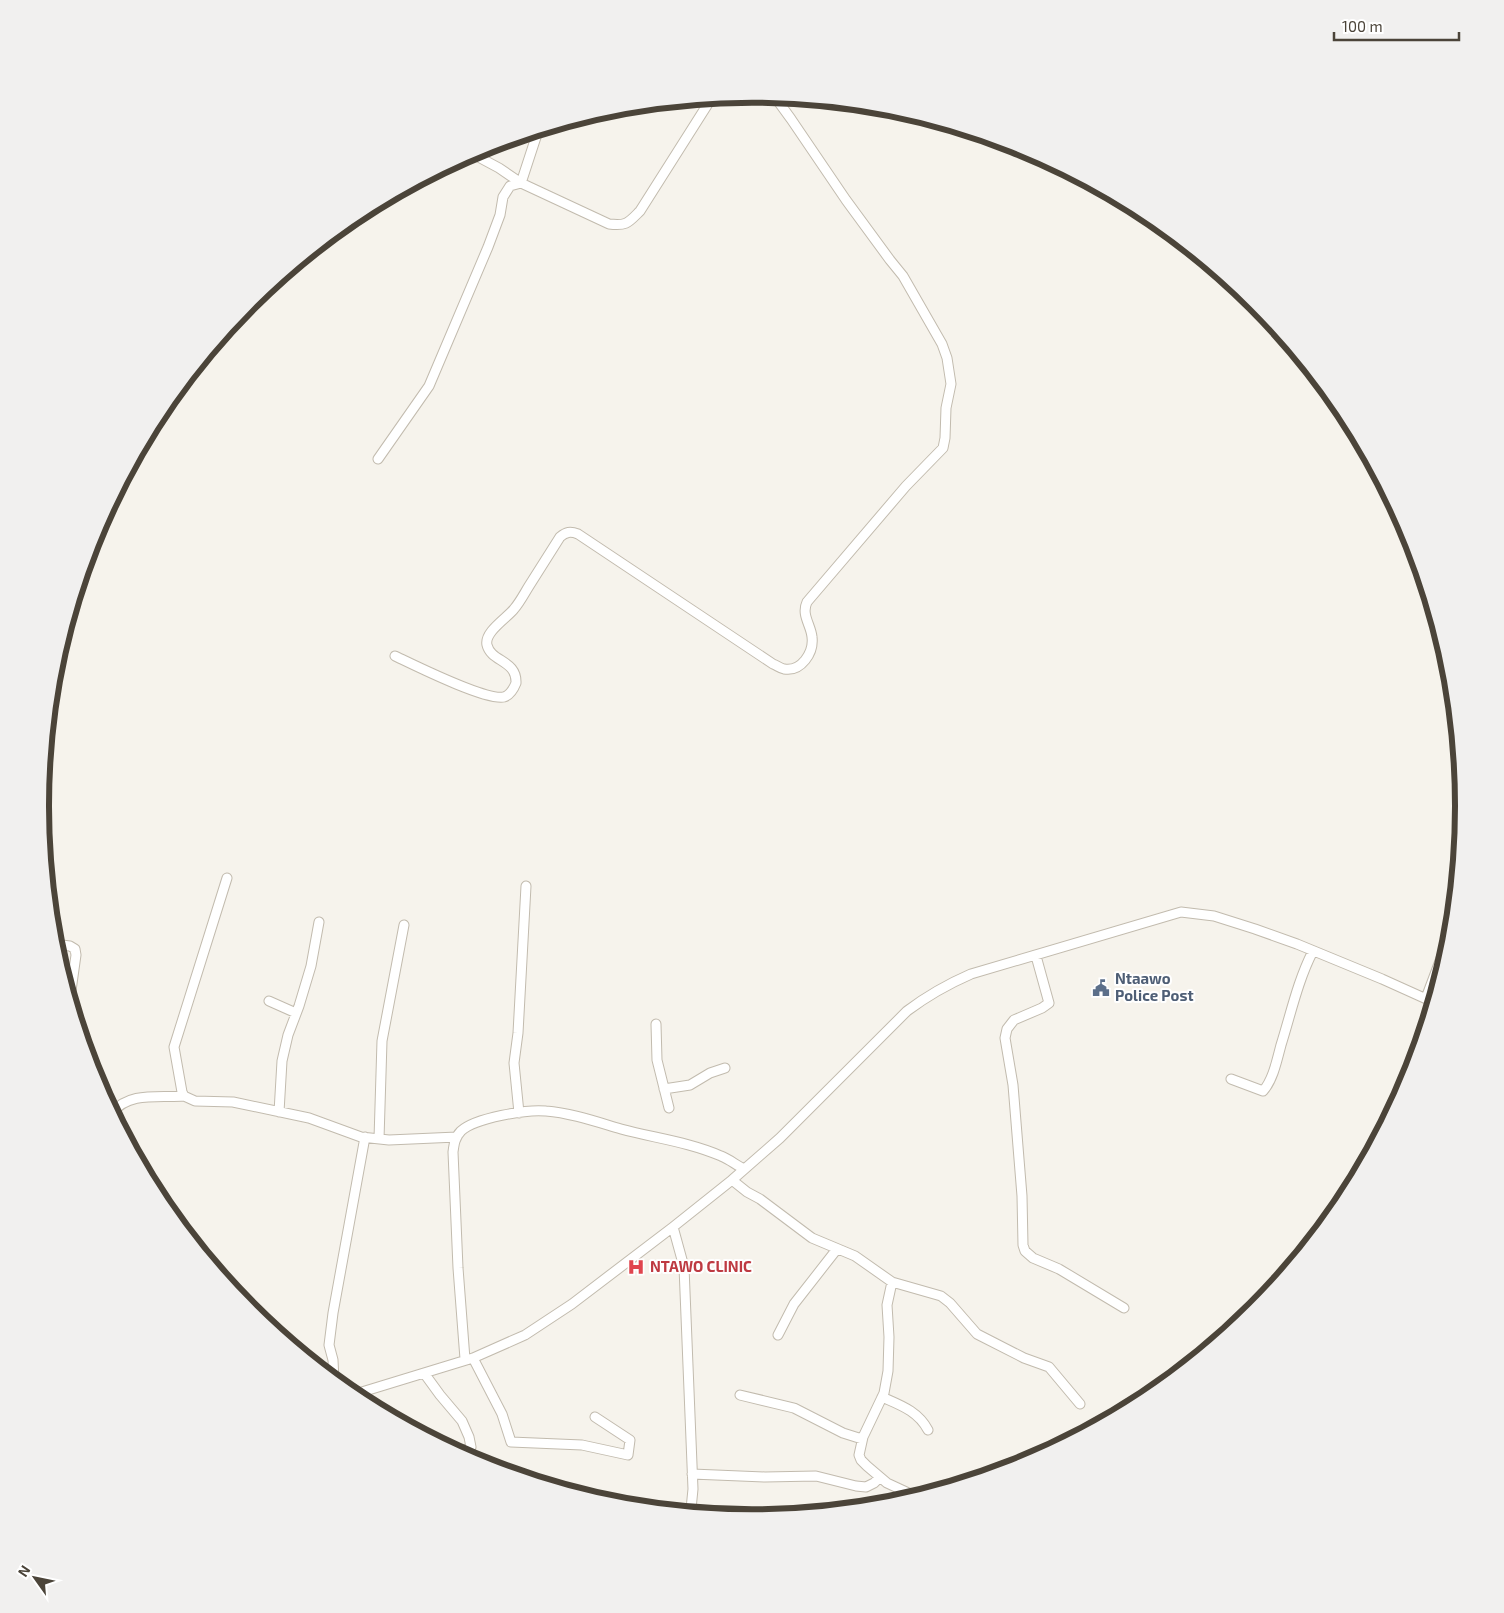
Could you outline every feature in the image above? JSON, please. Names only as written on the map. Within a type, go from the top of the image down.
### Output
[{"type":"street","points":[[395,656],[433,675],[489,695],[503,697],[508,694],[516,683],[514,672],[511,667],[493,655],[487,648],[486,641],[491,633],[514,610],[560,537],[565,533],[572,532],[578,534],[773,664],[784,669],[794,668],[803,663],[811,649],[812,638],[804,608],[807,602],[906,486],[942,448],[945,438],[946,408],[951,384],[948,358],[942,344],[919,306],[904,276],[846,200],[780,104]]},
{"type":"street","points":[[481,158],[521,183],[609,224],[622,225],[631,220],[640,211],[707,105]]},
{"type":"street","points":[[521,183],[536,138]]},
{"type":"street","points":[[378,458],[429,386],[488,247],[500,215],[503,197],[510,186],[521,183]]},
{"type":"street","points":[[184,1096],[177,1071],[174,1047],[227,878]]},
{"type":"street","points":[[520,1113],[514,1063],[518,1033],[526,886]]},
{"type":"street","points":[[362,1392],[469,1358],[525,1335],[572,1304],[674,1227],[732,1180],[780,1138],[907,1011],[943,987],[971,974],[1181,912],[1214,916],[1255,929],[1428,999]]},
{"type":"street","points":[[279,1112],[282,1061],[288,1035],[311,966],[319,922]]},
{"type":"street","points":[[380,1139],[382,1041],[404,925]]},
{"type":"street","points":[[62,945],[75,949],[76,955],[72,984]]},
{"type":"street","points":[[1231,1078],[1263,1091],[1267,1086],[1304,968],[1313,951]]},
{"type":"street","points":[[1036,956],[1049,1004],[1014,1020],[1007,1029],[1005,1038],[1012,1085],[1022,1196],[1023,1245],[1033,1258],[1059,1269],[1124,1308]]},
{"type":"street","points":[[269,1001],[296,1013]]},
{"type":"street","points":[[656,1024],[657,1060],[669,1108]]},
{"type":"street","points":[[664,1089],[690,1085],[726,1068]]},
{"type":"street","points":[[116,1108],[129,1100],[140,1097],[184,1096],[195,1102],[233,1102],[309,1118],[365,1137],[389,1140],[457,1137]]},
{"type":"street","points":[[595,1416],[630,1440],[628,1455],[582,1445],[511,1442],[502,1414],[469,1358],[458,1268],[453,1152],[457,1137],[468,1126],[484,1120],[520,1113],[546,1111],[590,1120],[692,1146],[722,1156],[744,1169]]},
{"type":"street","points":[[334,1371],[329,1345],[333,1313],[365,1137]]},
{"type":"street","points":[[732,1180],[812,1238],[855,1256],[892,1282],[941,1296],[950,1303],[977,1334],[1024,1358],[1049,1367],[1080,1404]]},
{"type":"street","points":[[674,1227],[684,1267],[689,1350],[693,1489],[691,1507]]},
{"type":"street","points":[[778,1335],[794,1304],[837,1248]]},
{"type":"street","points":[[892,1282],[887,1304],[889,1337],[888,1371],[882,1397],[862,1440],[859,1455],[861,1460],[887,1483],[909,1492]]},
{"type":"street","points":[[424,1373],[466,1426],[471,1443],[470,1447],[467,1449]]},
{"type":"street","points":[[740,1394],[794,1408],[843,1433],[862,1440]]},
{"type":"street","points":[[882,1397],[909,1409],[923,1420],[928,1430]]},
{"type":"street","points":[[692,1474],[765,1477],[816,1476],[866,1487],[880,1477]]},
{"type":"place","name":"Ntaawo Police Post","points":[[1101,988]]},
{"type":"place","name":"NTAWO CLINIC","points":[[636,1267]]}]
